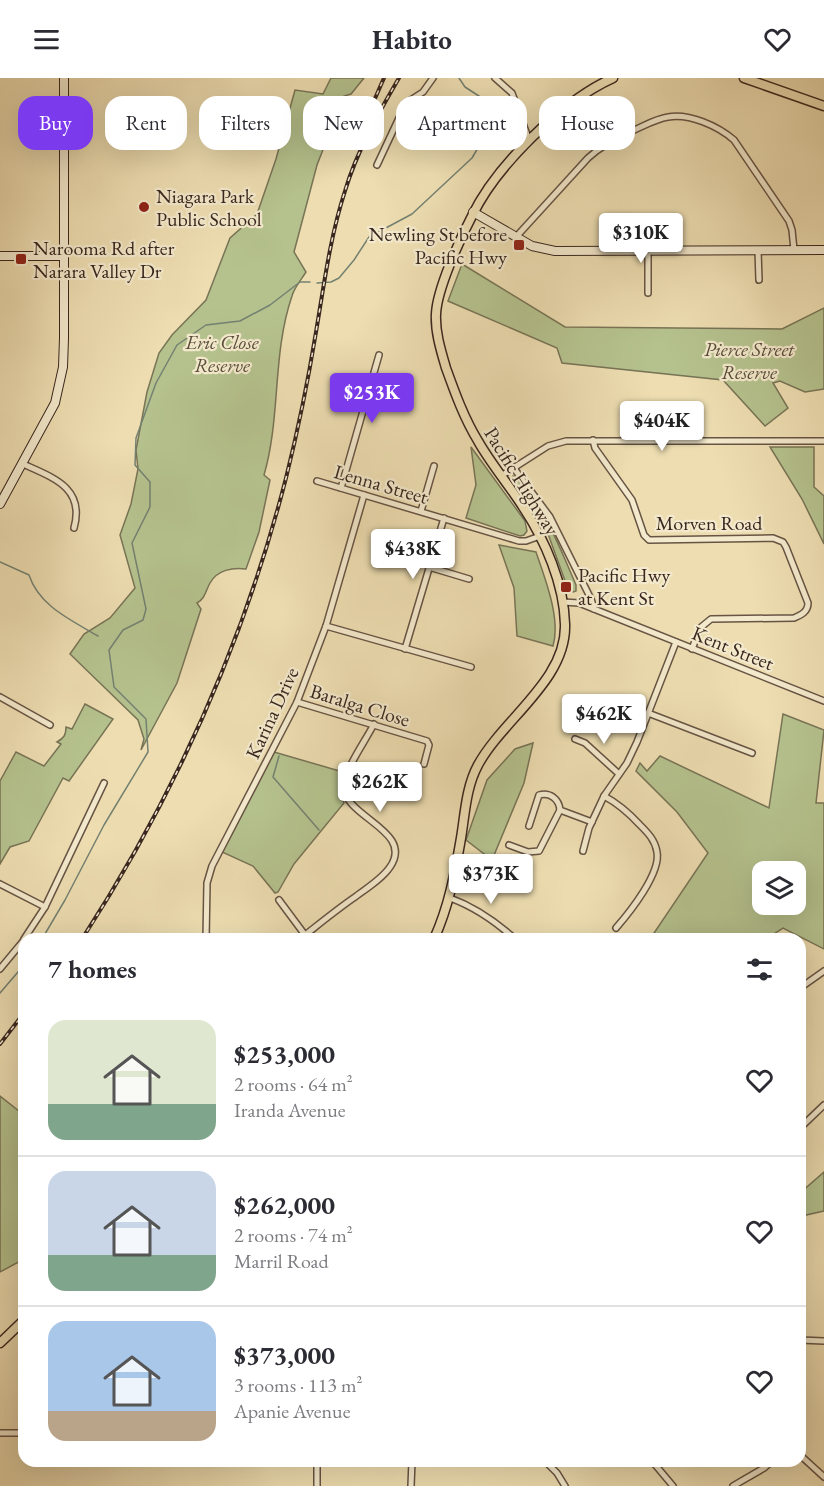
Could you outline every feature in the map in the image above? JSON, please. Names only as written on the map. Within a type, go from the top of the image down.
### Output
[{"type":"main road","points":[[0,504],[49,416],[61,380],[64,352],[64,78]]},
{"type":"main road","name":"Pacific Highway","points":[[436,933],[450,898],[471,782],[477,767],[490,746],[549,675],[564,647],[565,626],[563,602],[540,536],[524,507],[477,440],[458,403],[442,356],[436,322],[437,302],[473,212],[492,183],[529,140],[568,104],[613,78]]},
{"type":"main road","points":[[744,78],[824,106]]},
{"type":"main road","points":[[473,212],[539,248],[555,251],[824,250]]},
{"type":"main road","points":[[0,256],[64,256]]},
{"type":"main road","points":[[0,1343],[18,1326]]},
{"type":"street","points":[[377,165],[406,103],[423,92],[433,78]]},
{"type":"street","points":[[495,78],[512,93],[529,140]]},
{"type":"street","points":[[516,237],[601,146],[656,120],[676,116],[711,126],[734,140],[789,221],[794,250]]},
{"type":"street","points":[[758,250],[759,280]]},
{"type":"street","points":[[648,251],[648,293]]},
{"type":"street","points":[[341,488],[379,355]]},
{"type":"street","name":"Morven Road","points":[[593,440],[595,448],[632,500],[644,535],[648,540],[773,538],[783,542],[788,551],[808,603],[807,610],[794,618],[711,619],[700,628],[692,649]]},
{"type":"street","points":[[501,476],[557,443],[566,441],[824,441]]},
{"type":"street","points":[[23,464],[68,488],[75,499],[77,520],[74,528]]},
{"type":"street","points":[[421,511],[434,466]]},
{"type":"street","name":"Pacific Highway","points":[[513,467],[556,528],[591,598],[594,609]]},
{"type":"street","name":"Lenna Street","points":[[317,481],[519,541],[526,542],[540,536]]},
{"type":"street","name":"Karina Drive","points":[[206,933],[207,883],[212,866],[297,702],[326,626],[364,495]]},
{"type":"street","points":[[405,649],[444,518]]},
{"type":"street","points":[[429,567],[469,579]]},
{"type":"street","name":"Kent Street","points":[[563,602],[571,601],[594,609],[824,701]]},
{"type":"street","points":[[326,626],[471,667]]},
{"type":"street","points":[[583,851],[592,822],[604,796],[627,763],[676,642]]},
{"type":"street","points":[[0,697],[50,725]]},
{"type":"street","name":"Baralga Close","points":[[297,702],[427,741],[429,745],[424,764]]},
{"type":"street","points":[[648,713],[752,753]]},
{"type":"street","points":[[308,933],[372,884],[390,867],[396,854],[395,848],[384,831],[348,799],[344,784],[374,724]]},
{"type":"street","points":[[575,739],[585,743],[619,774]]},
{"type":"street","points":[[28,933],[45,907],[104,783]]},
{"type":"street","points":[[510,844],[528,852],[540,851],[560,810],[556,798],[539,795],[529,826]]},
{"type":"street","points":[[604,796],[622,806],[652,838],[658,852],[657,867],[630,912],[616,928]]},
{"type":"street","points":[[560,810],[592,822]]},
{"type":"street","points":[[0,884],[45,907]]},
{"type":"street","points":[[450,898],[464,903],[497,922],[509,933]]},
{"type":"street","points":[[279,900],[300,933]]},
{"type":"street","points":[[0,969],[18,946]]},
{"type":"street","points":[[806,984],[824,971]]},
{"type":"street","points":[[806,1122],[824,1106]]},
{"type":"street","points":[[806,1340],[824,1341]]},
{"type":"street","points":[[0,1433],[18,1433]]},
{"type":"street","points":[[806,1460],[824,1477]]},
{"type":"street","points":[[317,1467],[317,1486]]},
{"type":"street","points":[[411,1486],[412,1467]]},
{"type":"street","points":[[551,1467],[565,1486]]},
{"type":"street","points":[[657,1467],[673,1486]]},
{"type":"street","points":[[733,1486],[765,1467]]},
{"type":"green space","name":"Eric Close Reserve","points":[[331,78],[364,78],[351,94],[303,96],[303,150],[323,150],[294,252],[306,272],[293,293],[282,340],[273,431],[264,475],[270,480],[259,532],[246,569],[221,572],[213,579],[204,597],[197,603],[201,609],[177,683],[141,750],[144,739],[138,720],[70,654],[84,634],[110,618],[135,588],[120,535],[131,504],[138,469],[136,450],[147,392],[159,353],[172,335],[206,300],[230,238],[257,214],[278,150],[291,150],[291,105],[295,90],[323,94]]},
{"type":"green space","name":"Pierce Street Reserve","points":[[462,264],[565,327],[782,329],[824,308],[824,389],[805,392],[780,381],[773,383],[788,408],[765,426],[723,380],[562,363],[557,348],[448,301]]},
{"type":"green space","points":[[471,447],[525,521],[527,531],[524,535],[520,536],[466,518],[476,485]]},
{"type":"green space","points":[[770,447],[814,447],[814,487],[824,496],[824,544],[802,499]]},
{"type":"green space","points":[[513,476],[534,500],[550,527],[576,585],[576,591],[568,589],[547,531],[534,509],[511,480]]},
{"type":"green space","points":[[499,545],[536,552],[554,611],[553,646],[517,636],[514,588]]},
{"type":"green space","points":[[85,704],[113,719],[69,781],[63,778],[29,841],[10,847],[0,864],[0,781],[16,752],[44,766],[61,744],[57,742],[64,736],[66,727],[72,729]]},
{"type":"green space","points":[[783,714],[824,730],[816,803],[824,803],[824,949],[806,940],[806,933],[793,933],[783,928],[775,933],[654,933],[708,853],[677,812],[636,771],[640,763],[647,771],[660,756],[769,808]]},
{"type":"green space","points":[[533,743],[524,783],[492,860],[466,840],[487,780],[515,749]]},
{"type":"green space","points":[[274,752],[343,772],[340,788],[344,803],[294,864],[278,892],[275,893],[253,866],[222,852]]},
{"type":"green space","points":[[0,1096],[18,1110],[18,1262],[0,1272]]},
{"type":"green space","points":[[824,1172],[824,1211],[806,1215],[806,1188]]},
{"type":"waterway","points":[[317,283],[331,282],[339,278],[369,237],[412,214],[472,158],[488,131],[487,106],[485,100],[465,87],[459,78]]},
{"type":"waterway","points":[[46,933],[104,825],[148,752],[146,719],[114,687],[109,650],[123,630],[143,620],[146,609],[132,543],[150,507],[150,482],[135,465],[136,438],[156,383],[177,345],[206,325],[240,321],[270,305],[300,282],[310,282]]},
{"type":"waterway","points":[[0,562],[29,575],[34,586],[48,604],[98,636]]},
{"type":"waterway","points":[[279,756],[273,777],[319,830]]},
{"type":"waterway","points":[[0,993],[18,972]]},
{"type":"railway","points":[[376,96],[384,78]]},
{"type":"railway","points":[[86,933],[147,830],[176,774],[203,717],[249,599],[269,539],[295,442],[340,208],[362,147],[399,78]]},
{"type":"railway","points":[[0,1044],[18,1021]]},
{"type":"place","name":"Niagara Park Public School","points":[[144,207]]},
{"type":"place","name":"Newling St before Pacific Hwy","points":[[519,245]]},
{"type":"place","name":"Narooma Rd after Narara Valley Dr","points":[[21,259]]},
{"type":"place","name":"Pacific Hwy at Kent St","points":[[566,587]]}]
